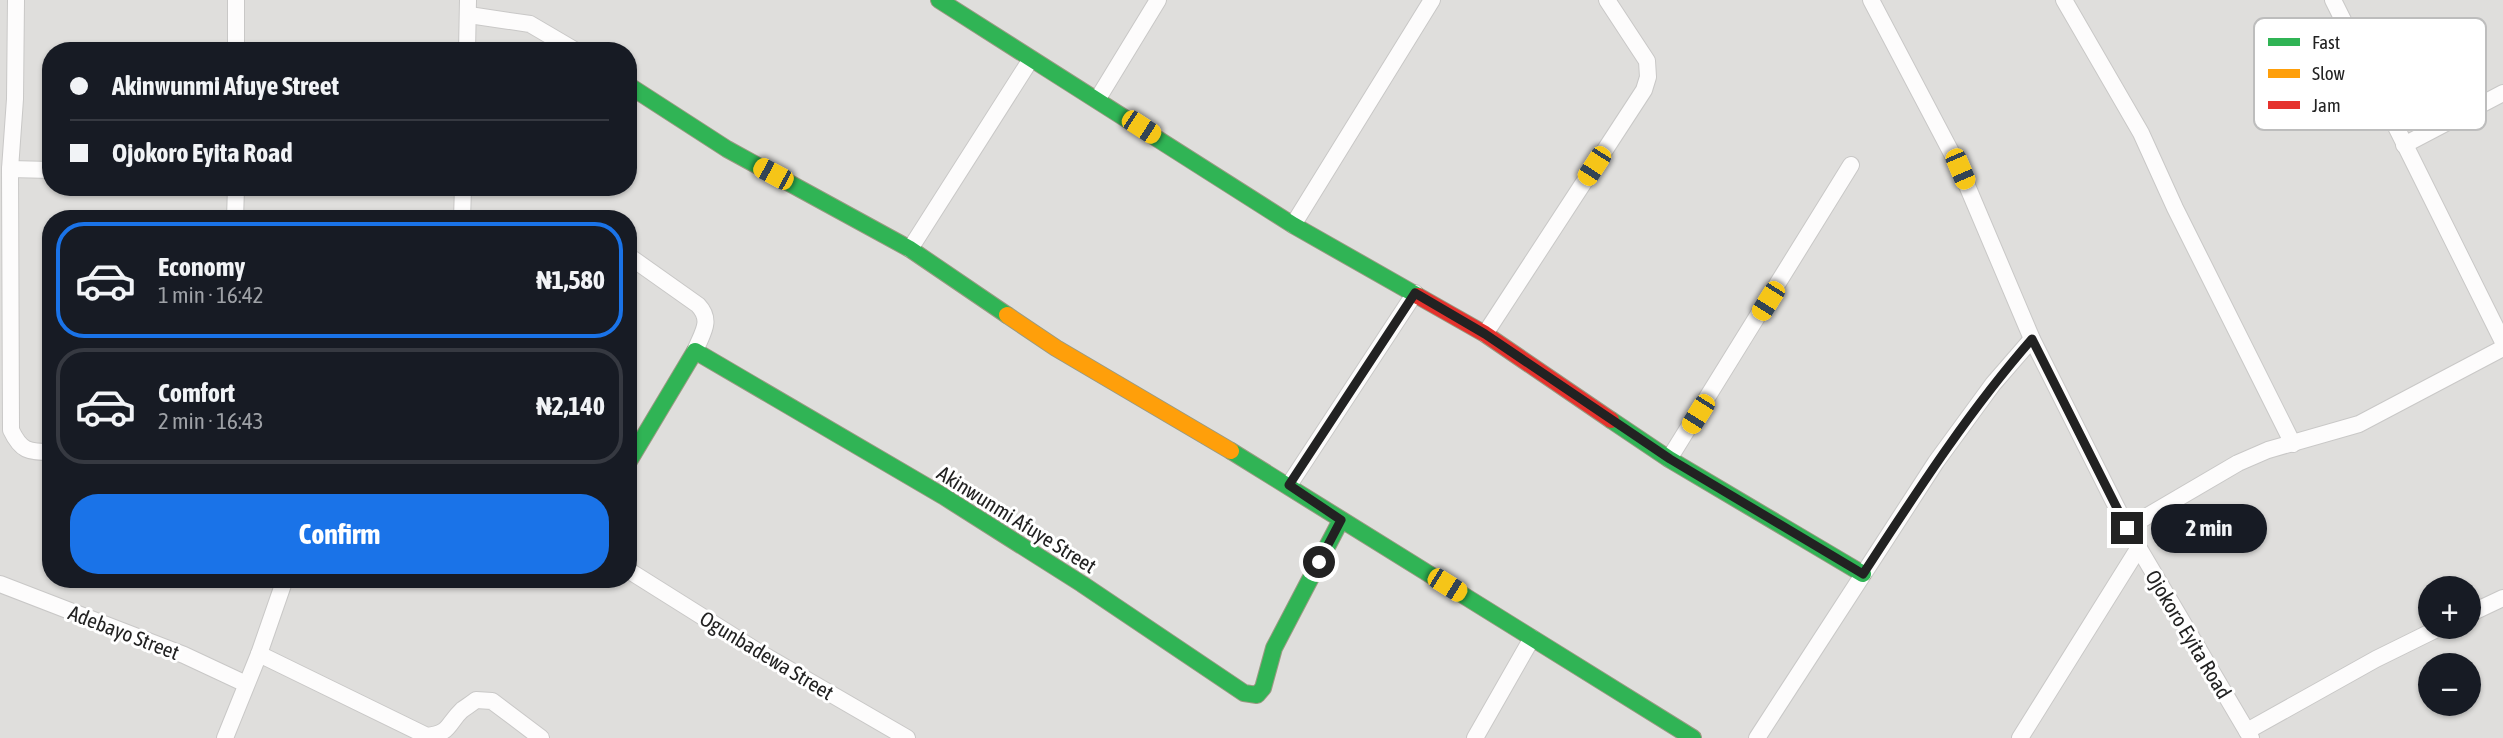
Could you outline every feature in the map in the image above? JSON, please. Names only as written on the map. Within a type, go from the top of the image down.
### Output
[{"type":"street","points":[[16,0],[8,99],[11,430],[18,444],[31,452],[42,452]]},
{"type":"street","points":[[236,0],[236,42]]},
{"type":"street","points":[[939,0],[1293,225],[1485,334],[1670,459],[1863,574]]},
{"type":"street","points":[[1097,100],[1158,0]]},
{"type":"street","points":[[1293,225],[1432,0]]},
{"type":"street","points":[[1485,334],[1644,90],[1648,77],[1647,61],[1607,0]]},
{"type":"street","name":"Ojokoro Eyita Road","points":[[1871,0],[1960,169],[2032,339],[2127,528],[2249,735]]},
{"type":"street","points":[[2064,0],[2141,133],[2175,208],[2293,444]]},
{"type":"street","points":[[2333,0],[2342,18]]},
{"type":"street","points":[[467,42],[468,7],[530,24],[561,42]]},
{"type":"street","points":[[910,249],[1031,59]]},
{"type":"street","points":[[637,91],[727,149],[910,249],[1056,348],[1289,485],[1693,738]]},
{"type":"street","points":[[2486,102],[2503,93]]},
{"type":"street","points":[[2397,130],[2503,342]]},
{"type":"street","points":[[2404,145],[2433,130]]},
{"type":"street","points":[[1670,459],[1852,165]]},
{"type":"street","points":[[10,169],[42,170]]},
{"type":"street","points":[[637,262],[698,304],[706,313],[707,320],[695,351],[637,448]]},
{"type":"street","points":[[1289,485],[1415,293]]},
{"type":"street","points":[[1757,738],[1936,462],[1993,384],[2032,339]]},
{"type":"street","points":[[2127,528],[2238,463],[2268,450],[2359,424],[2503,348]]},
{"type":"street","name":"Akinwunmi Afuye Street","points":[[695,351],[943,496],[1082,584],[1244,693],[1257,695],[1263,688],[1274,648],[1341,520]]},
{"type":"street","points":[[2020,738],[2138,549]]},
{"type":"street","name":"Ogunbadewa Street","points":[[637,576],[757,651],[907,738]]},
{"type":"street","name":"Adebayo Street","points":[[0,584],[184,655],[246,684]]},
{"type":"street","points":[[225,738],[260,654],[282,588]]},
{"type":"street","points":[[2481,608],[2503,598]]},
{"type":"street","points":[[1475,738],[1532,638]]},
{"type":"street","points":[[2249,735],[2376,659],[2418,639]]},
{"type":"street","points":[[260,654],[427,736],[439,734],[450,727],[460,712],[476,700],[492,701],[541,738]]},
{"type":"shaded area","points":[[0,0],[2503,0],[2503,738],[0,738]]},
{"type":"traffic: fast","points":[[939,0],[1293,225],[1418,296]]},
{"type":"traffic: fast","points":[[637,91],[727,149],[910,249],[1007,315]]},
{"type":"traffic: fast","points":[[637,448],[695,351],[943,496],[1082,584],[1244,693],[1257,695],[1263,688],[1274,648],[1341,520]]},
{"type":"traffic: fast","points":[[1611,420],[1669,459],[1863,574]]},
{"type":"traffic: fast","points":[[1231,451],[1693,738]]},
{"type":"traffic: slow","points":[[1007,315],[1056,348],[1231,451]]},
{"type":"traffic: jam","points":[[1418,296],[1485,334],[1611,420]]},
{"type":"route","points":[[1319,562],[1341,520],[1289,485],[1415,293],[1485,334],[1670,459],[1863,574],[1936,462],[1993,384],[2032,339],[2127,528]]}]
